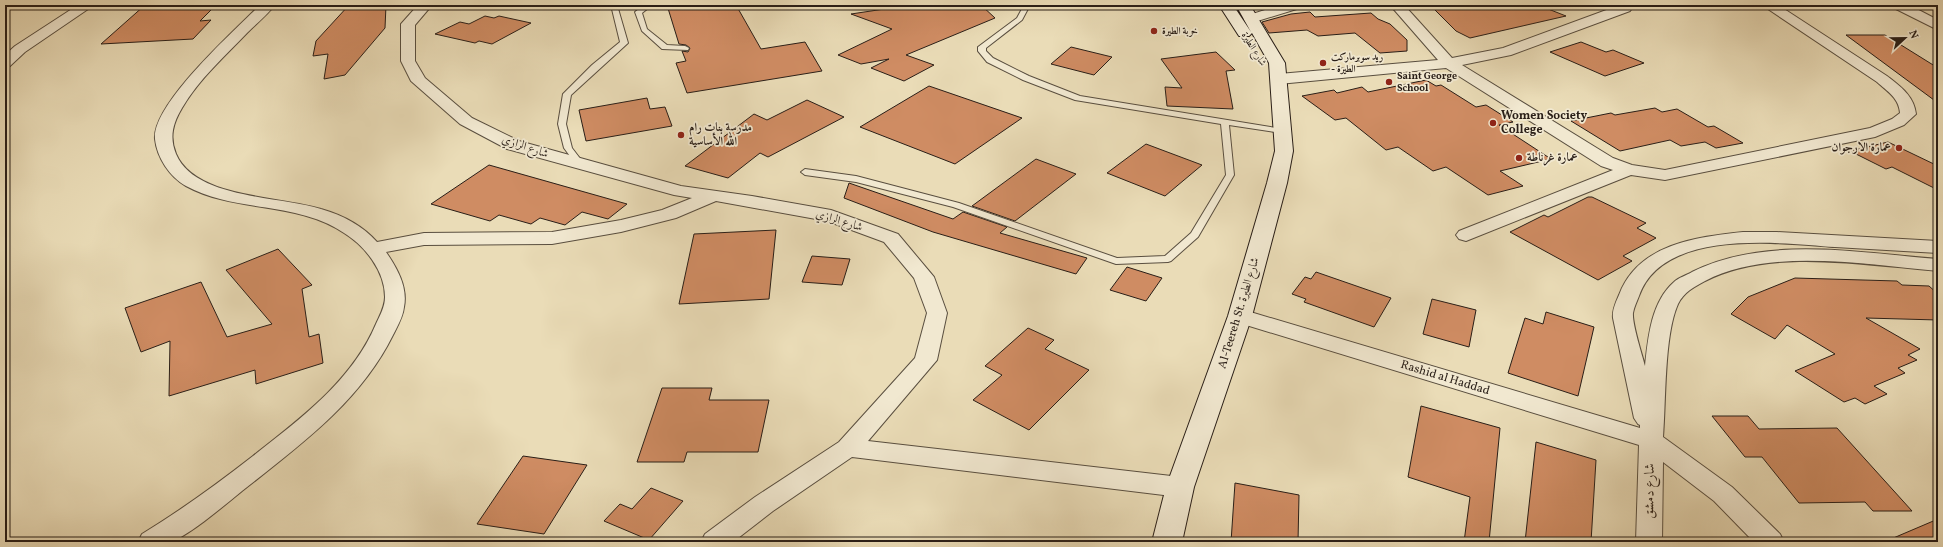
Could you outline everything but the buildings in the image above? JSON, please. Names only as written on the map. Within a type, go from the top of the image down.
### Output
[{"type":"main road","name":"شارع الطيرة","points":[[1226,5],[1261,64],[1279,79]]},
{"type":"main road","name":"شارع الطيرة","points":[[1243,5],[1277,63],[1279,79]]},
{"type":"main road","name":"Al-Teereh St. شارع الطيرة","points":[[1167,542],[1180,487],[1240,316],[1277,183],[1284,151],[1279,79]]},
{"type":"street","points":[[5,63],[20,49],[87,5]]},
{"type":"street","points":[[152,542],[231,486],[307,426],[349,384],[379,342],[394,307],[394,282],[374,248],[350,228],[316,214],[223,194],[194,183],[174,168],[166,152],[163,134],[166,120],[178,100],[268,5]]},
{"type":"street","name":"شارع الرازي","points":[[425,5],[408,24],[408,61],[419,81],[466,121],[513,145],[581,165],[680,191],[831,216],[891,238],[924,277],[937,313],[926,360],[848,448],[764,504],[714,542]]},
{"type":"street","points":[[1251,19],[1295,5]]},
{"type":"street","points":[[1398,5],[1449,63],[1607,162],[1629,170],[1665,175],[1875,132],[1898,122],[1908,114],[1907,104],[1898,92],[1882,79],[1769,5]]},
{"type":"street","points":[[1279,79],[1379,71],[1449,63],[1506,52],[1577,27],[1625,8],[1627,5]]},
{"type":"street","points":[[1899,5],[1938,26]]},
{"type":"street","points":[[1922,5],[1938,13]]},
{"type":"street","points":[[1466,235],[1629,170]]},
{"type":"street","points":[[374,248],[424,239],[552,238],[621,226],[662,216],[713,196]]},
{"type":"street","points":[[1650,440],[1623,313],[1630,290],[1647,266],[1671,252],[1703,242],[1742,237],[1785,237],[1938,247]]},
{"type":"street","points":[[1650,440],[1658,335],[1668,304],[1681,286],[1708,272],[1736,262],[1778,256],[1839,257],[1938,265]]},
{"type":"street","name":"Rashid al Haddad","points":[[1240,316],[1650,440],[1723,494],[1772,542]]},
{"type":"street","name":"شارع دمشق","points":[[1650,440],[1650,542]]},
{"type":"street","points":[[848,448],[1180,487]]},
{"type":"lane","points":[[581,165],[568,148],[562,124],[566,102],[568,94],[595,67],[624,43],[614,5]]},
{"type":"lane","points":[[649,5],[638,12],[644,30],[665,47],[685,48]]},
{"type":"lane","points":[[1027,5],[1020,19],[982,47],[982,51],[990,60],[1026,78],[1078,98],[1282,131]]},
{"type":"lane","points":[[805,172],[856,179],[956,205],[1116,261],[1168,259],[1195,235],[1230,176],[1225,122]]},
{"type":"place","name":"خربة الطيرة","points":[[1154,31]]},
{"type":"place","name":"ريد سوبرماركت - الطيرة","points":[[1323,63]]},
{"type":"place","name":"Saint George School","points":[[1389,82]]},
{"type":"place","name":"Women Society College","points":[[1493,123]]},
{"type":"place","name":"مدرسة بنات رام الله الأساسية","points":[[681,135]]},
{"type":"place","name":"عمارة الارجوان","points":[[1899,148]]},
{"type":"place","name":"عمارة غرناطة","points":[[1519,158]]}]
